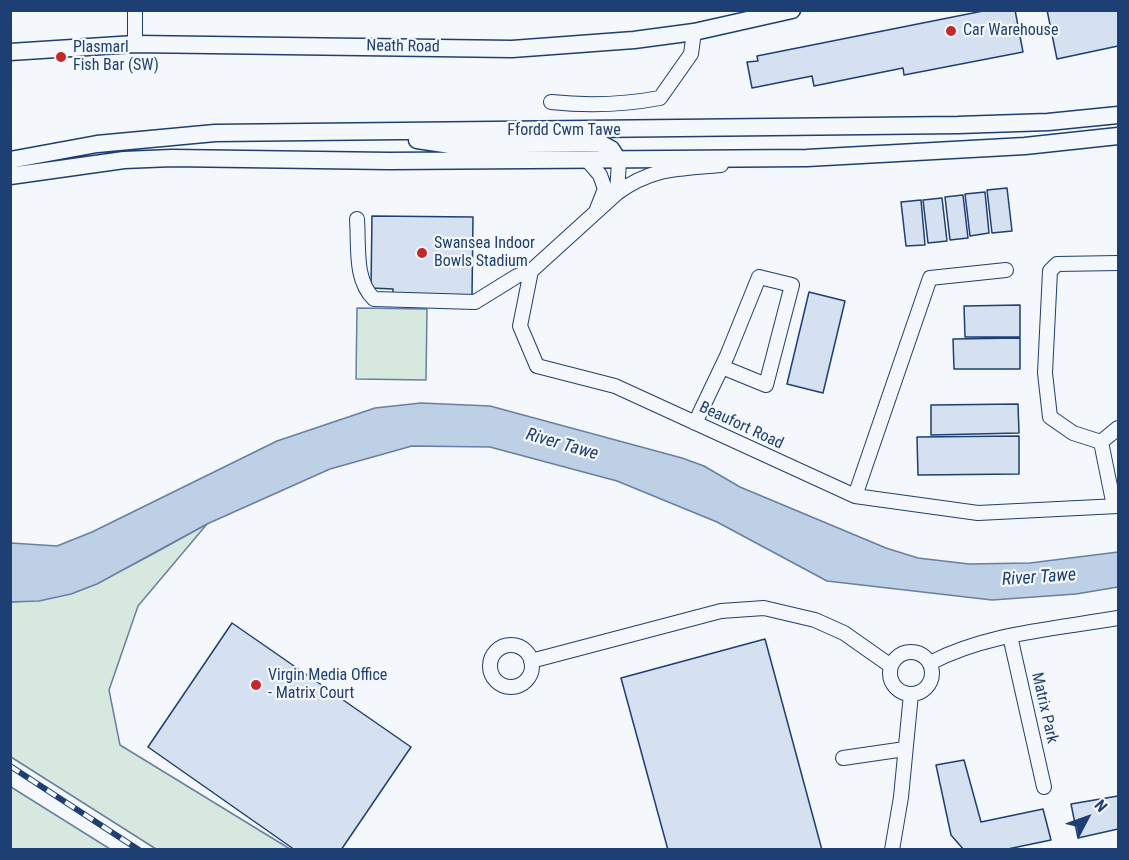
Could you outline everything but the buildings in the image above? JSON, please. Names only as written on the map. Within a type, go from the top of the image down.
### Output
[{"type":"main road","name":"Neath Road","points":[[10,52],[135,44],[512,49],[634,40],[694,32],[757,14],[792,10]]},
{"type":"main road","name":"Ffordd Cwm Tawe","points":[[10,160],[97,144],[214,133],[958,125],[1048,122],[1119,115]]},
{"type":"main road","points":[[360,132],[451,145],[600,143],[611,149],[619,161]]},
{"type":"main road","name":"Ffordd Cwm Tawe","points":[[10,176],[124,160],[172,158],[619,161],[807,158],[1025,146],[1119,136]]},
{"type":"street","points":[[135,10],[135,44]]},
{"type":"street","points":[[551,102],[585,106],[624,105],[660,98],[691,54],[694,32]]},
{"type":"street","points":[[357,219],[364,290],[374,299],[475,302],[517,276],[531,271],[617,193],[636,179],[661,171],[807,158]]},
{"type":"street","points":[[588,161],[600,175],[605,189],[595,213]]},
{"type":"street","points":[[617,193],[619,161]]},
{"type":"street","points":[[1101,442],[1073,433],[1050,417],[1045,373],[1050,271],[1057,264],[1119,263]]},
{"type":"street","points":[[855,496],[930,278],[1006,270]]},
{"type":"street","name":"Beaufort Road","points":[[531,271],[520,326],[537,366],[615,386],[855,496],[978,513],[1116,506]]},
{"type":"street","points":[[695,423],[722,367],[759,278],[792,285],[766,385],[722,367]]},
{"type":"street","points":[[1101,442],[1119,428]]},
{"type":"street","points":[[1101,442],[1116,506]]},
{"type":"street","points":[[531,661],[721,611],[764,608],[815,620],[844,633],[891,666]]},
{"type":"street","points":[[930,663],[957,649],[1011,636],[1119,618]]},
{"type":"street","name":"Matrix Park","points":[[1011,636],[1044,787]]},
{"type":"street","points":[[912,652],[922,655],[930,663],[932,674],[929,684],[921,691],[911,694],[904,693],[894,685],[891,666],[897,657],[912,652]]},
{"type":"street","points":[[892,849],[911,694]]},
{"type":"street","points":[[843,758],[905,749]]},
{"type":"shaded area","points":[[357,308],[427,309],[426,380],[356,379]]},
{"type":"shaded area","points":[[207,524],[138,606],[109,690],[120,745],[290,849],[156,849],[11,757],[10,602],[37,599],[88,585],[113,575]]},
{"type":"shaded area","points":[[11,787],[110,849],[11,849]]},
{"type":"water","name":"River Tawe","points":[[421,403],[490,406],[682,458],[704,466],[740,487],[886,548],[918,558],[969,564],[1030,563],[1118,552],[1118,587],[1076,594],[992,600],[827,581],[717,522],[617,481],[490,447],[412,446],[330,469],[207,524],[97,584],[71,594],[39,601],[11,602],[11,543],[57,546],[92,532],[277,441],[375,408]]},
{"type":"railway","points":[[10,766],[139,850]]},
{"type":"place","name":"Car Warehouse","points":[[951,31]]},
{"type":"place","name":"Plasmarl Fish Bar (SW)","points":[[61,57]]},
{"type":"place","name":"Swansea Indoor Bowls Stadium","points":[[422,253]]},
{"type":"place","name":"Virgin Media Office - Matrix Court","points":[[256,685]]}]
